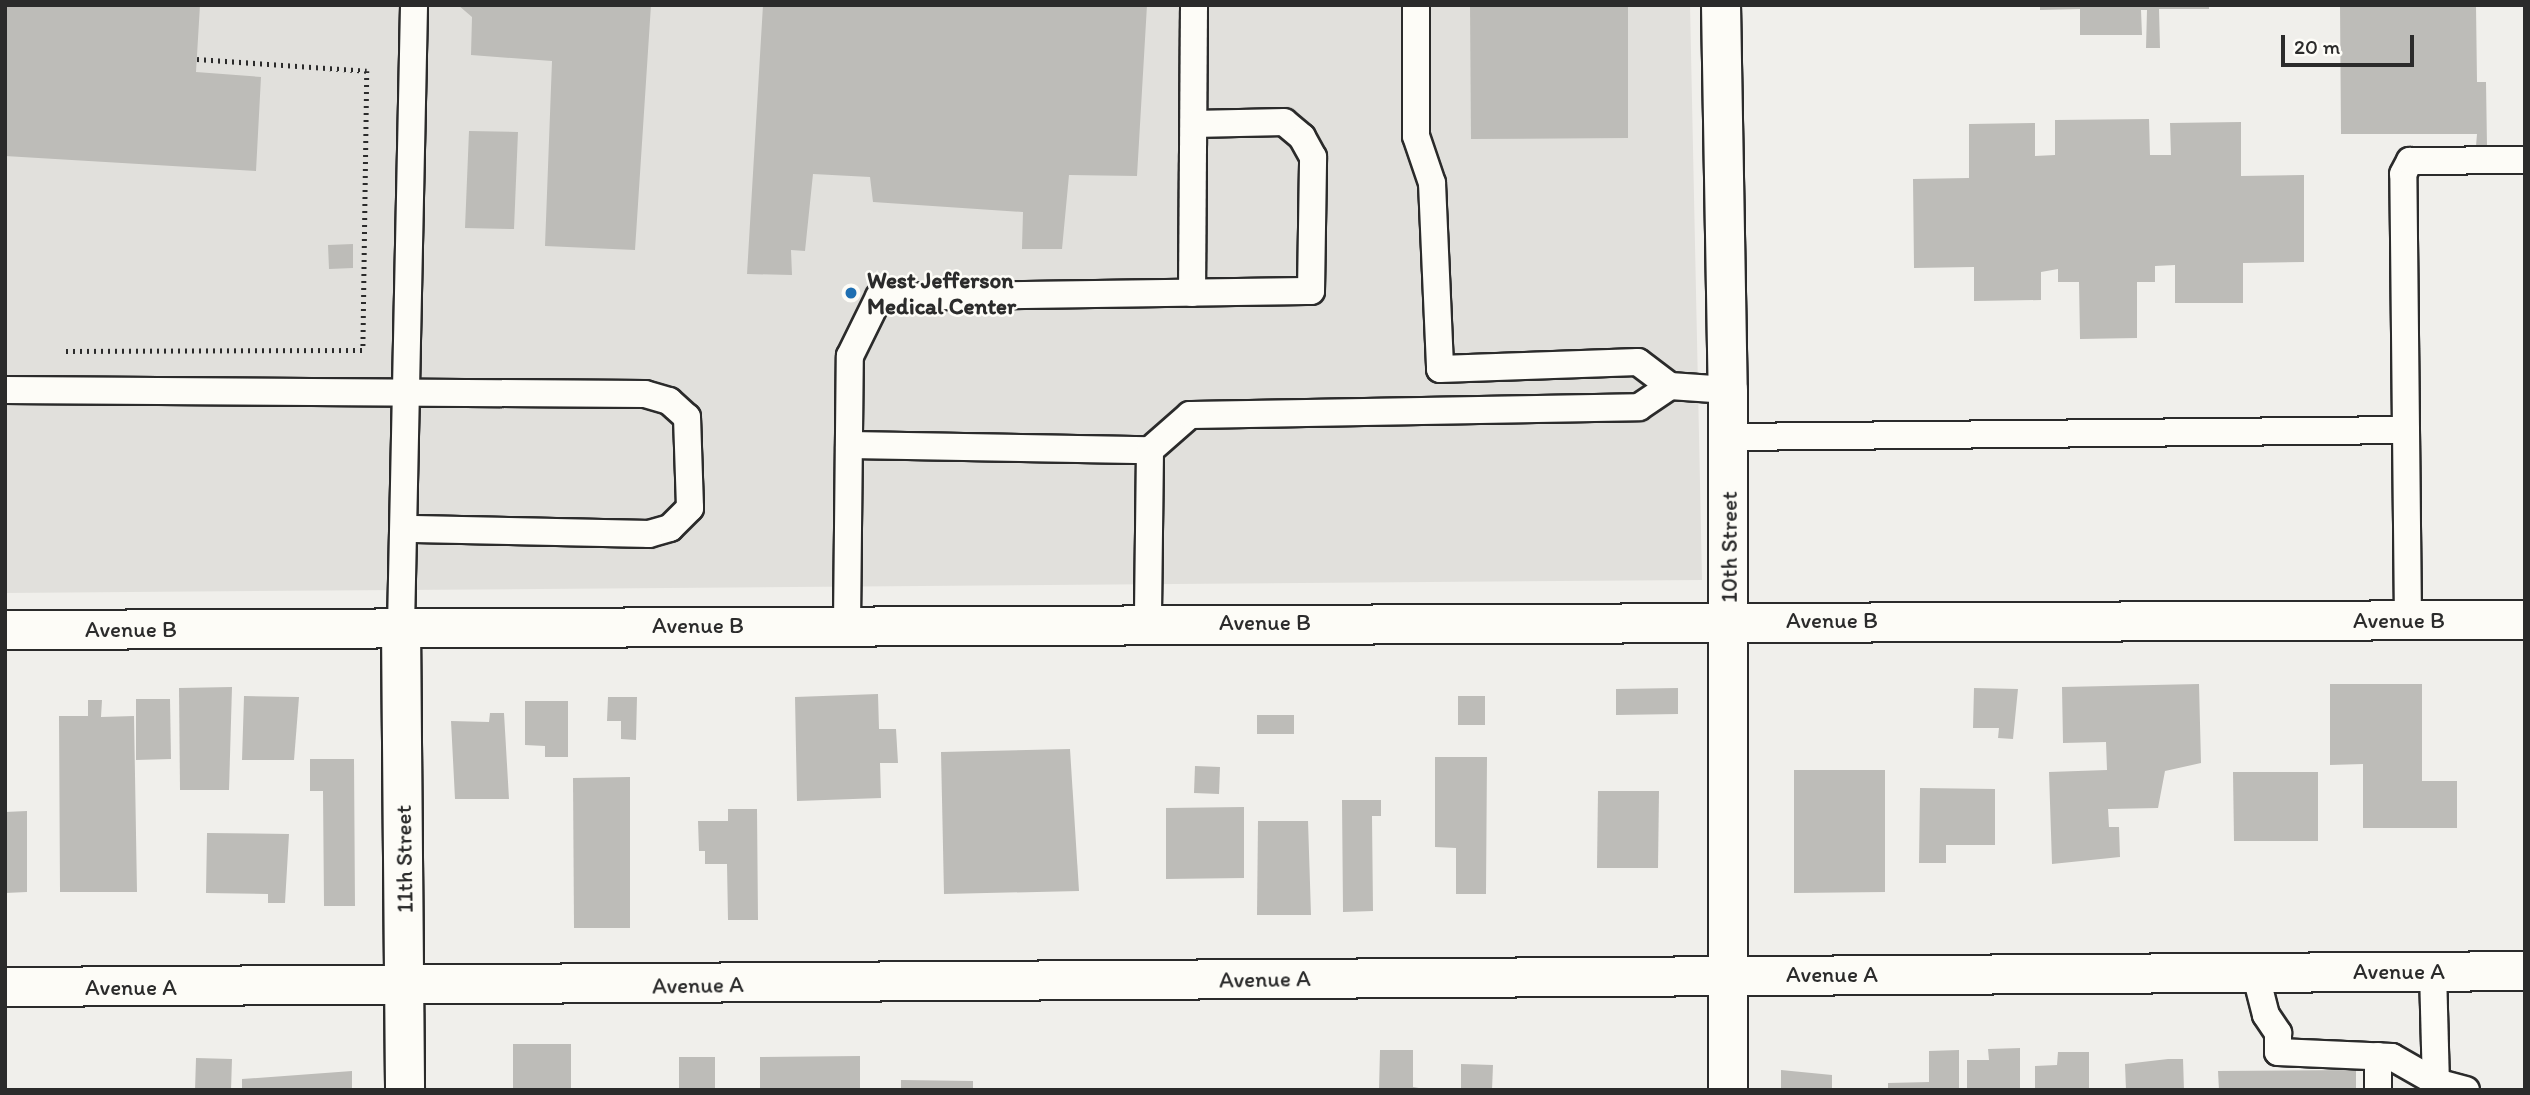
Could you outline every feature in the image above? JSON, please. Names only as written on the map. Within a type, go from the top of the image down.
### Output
[{"type":"street","name":"10th Street","points":[[1721,5],[1729,437],[1728,1090]]},
{"type":"street","name":"Avenue B","points":[[5,629],[1730,620],[2525,620]]},
{"type":"street","name":"11th Street","points":[[401,627],[405,1090]]},
{"type":"street","name":"Avenue A","points":[[5,987],[406,988],[1727,974],[2525,971]]},
{"type":"lane","points":[[401,627],[409,350],[414,5]]},
{"type":"lane","points":[[1192,293],[1194,5]]},
{"type":"lane","points":[[1416,5],[1416,136],[1432,183],[1440,369],[1638,362],[1670,387],[1728,390]]},
{"type":"lane","points":[[847,624],[850,356],[879,297],[1311,291],[1313,157],[1302,137],[1284,122],[1194,124]]},
{"type":"lane","points":[[2408,620],[2403,174],[2410,161],[2525,160]]},
{"type":"lane","points":[[849,445],[1150,450],[1190,415],[1639,407],[1670,387]]},
{"type":"lane","points":[[5,390],[645,394],[670,401],[687,417],[690,508],[670,528],[649,534],[404,529]]},
{"type":"lane","points":[[1729,437],[2406,430]]},
{"type":"lane","points":[[1148,623],[1150,450]]},
{"type":"lane","points":[[2433,971],[2436,1082]]},
{"type":"lane","points":[[2255,972],[2266,1015],[2278,1033],[2278,1052],[2392,1056],[2436,1082],[2466,1090]]},
{"type":"lane","points":[[2378,1056],[2378,1090]]},
{"type":"path","points":[[197,59],[367,71],[363,350]]},
{"type":"path","points":[[60,351],[409,350]]},
{"type":"shaded area","name":"West Jefferson Medical Center","points":[[5,5],[1690,5],[1702,580],[5,593]]},
{"type":"building","points":[[5,5],[200,5],[196,72],[261,77],[256,171],[5,156]]},
{"type":"building","points":[[458,5],[651,5],[635,250],[545,246],[552,61],[471,55],[472,17]]},
{"type":"building","points":[[763,5],[1147,5],[1137,176],[1069,175],[1062,249],[1022,249],[1023,212],[873,202],[870,177],[813,174],[805,251],[791,250],[792,275],[747,274]]},
{"type":"building","points":[[1470,5],[1628,5],[1628,138],[1471,139]]},
{"type":"building","points":[[2040,5],[2209,5],[2209,9],[2159,9],[2160,48],[2146,48],[2147,10],[2141,10],[2142,35],[2080,35],[2080,9],[2040,10]]},
{"type":"building","points":[[2340,5],[2476,5],[2477,82],[2486,82],[2487,146],[2476,146],[2477,134],[2341,134]]},
{"type":"building","points":[[2149,119],[2150,155],[2171,155],[2170,123],[2241,122],[2241,176],[2304,175],[2304,262],[2243,263],[2243,303],[2175,303],[2175,265],[2155,266],[2155,282],[2137,282],[2137,338],[2080,339],[2079,282],[2058,282],[2058,269],[2041,272],[2041,300],[1974,301],[1974,267],[1914,268],[1913,179],[1969,178],[1969,124],[2035,123],[2035,156],[2055,155],[2055,120]]},
{"type":"building","points":[[469,131],[518,132],[514,229],[465,228]]},
{"type":"building","points":[[353,244],[353,268],[329,269],[328,245]]},
{"type":"building","points":[[2199,684],[2201,763],[2165,771],[2158,808],[2108,809],[2109,827],[2119,827],[2120,857],[2052,864],[2049,772],[2107,770],[2106,742],[2063,743],[2062,687]]},
{"type":"building","points":[[2330,684],[2422,684],[2422,781],[2457,781],[2457,828],[2363,828],[2363,764],[2330,765]]},
{"type":"building","points":[[232,687],[229,790],[180,790],[179,688]]},
{"type":"building","points":[[1678,688],[1678,714],[1616,715],[1616,689]]},
{"type":"building","points":[[1974,688],[2018,689],[2013,739],[1998,738],[1999,728],[1973,728]]},
{"type":"building","points":[[878,694],[879,729],[896,729],[898,763],[880,763],[881,798],[797,801],[795,697]]},
{"type":"building","points":[[244,696],[299,697],[294,760],[242,760]]},
{"type":"building","points":[[1458,696],[1485,696],[1485,725],[1458,725]]},
{"type":"building","points":[[608,697],[637,697],[636,740],[621,739],[621,721],[607,721]]},
{"type":"building","points":[[136,699],[170,699],[171,759],[136,760]]},
{"type":"building","points":[[88,700],[102,700],[101,717],[134,716],[137,892],[60,892],[59,716],[88,716]]},
{"type":"building","points":[[525,701],[568,701],[568,757],[545,757],[545,746],[525,745]]},
{"type":"building","points":[[490,713],[504,713],[509,799],[455,799],[451,721],[489,722]]},
{"type":"building","points":[[1257,715],[1294,715],[1294,734],[1257,734]]},
{"type":"building","points":[[1070,749],[1079,891],[944,894],[941,752]]},
{"type":"building","points":[[1435,757],[1487,757],[1486,894],[1456,894],[1456,848],[1435,847]]},
{"type":"building","points":[[310,759],[354,759],[355,906],[324,906],[323,791],[310,791]]},
{"type":"building","points":[[1195,766],[1220,767],[1219,794],[1194,793]]},
{"type":"building","points":[[1794,770],[1885,770],[1885,892],[1794,893]]},
{"type":"building","points":[[2233,772],[2318,772],[2318,841],[2234,841]]},
{"type":"building","points":[[630,777],[630,928],[574,928],[573,778]]},
{"type":"building","points":[[1920,788],[1995,789],[1995,845],[1946,845],[1946,863],[1919,863]]},
{"type":"building","points":[[1598,791],[1659,791],[1658,868],[1597,868]]},
{"type":"building","points":[[1342,800],[1381,800],[1381,816],[1372,816],[1373,911],[1343,912]]},
{"type":"building","points":[[1244,807],[1244,878],[1166,879],[1166,808]]},
{"type":"building","points":[[728,809],[757,809],[758,920],[728,920],[727,864],[705,864],[705,851],[699,851],[698,821],[728,821]]},
{"type":"building","points":[[27,811],[27,892],[5,893],[5,812]]},
{"type":"building","points":[[1258,821],[1308,821],[1311,915],[1257,915]]},
{"type":"building","points":[[207,833],[289,834],[285,903],[268,903],[268,894],[206,893]]},
{"type":"building","points":[[513,1044],[571,1044],[571,1090],[513,1090]]},
{"type":"building","points":[[2020,1048],[2020,1090],[1967,1090],[1967,1060],[1989,1060],[1988,1049]]},
{"type":"building","points":[[1380,1050],[1413,1050],[1413,1087],[1431,1090],[1379,1090]]},
{"type":"building","points":[[1959,1050],[1959,1090],[1888,1090],[1888,1083],[1929,1082],[1929,1051]]},
{"type":"building","points":[[2058,1052],[2089,1052],[2089,1090],[2035,1090],[2035,1066],[2057,1065]]},
{"type":"building","points":[[860,1056],[860,1090],[760,1090],[760,1057]]},
{"type":"building","points":[[679,1057],[715,1057],[715,1090],[679,1090]]},
{"type":"building","points":[[196,1058],[232,1059],[231,1090],[195,1090]]},
{"type":"building","points":[[2183,1059],[2184,1090],[2126,1090],[2125,1064]]},
{"type":"building","points":[[1461,1064],[1493,1065],[1492,1090],[1461,1090]]},
{"type":"building","points":[[1781,1070],[1832,1075],[1832,1090],[1781,1090]]},
{"type":"building","points":[[2356,1070],[2356,1090],[2219,1090],[2218,1071]]},
{"type":"building","points":[[352,1071],[352,1090],[242,1090],[242,1079]]},
{"type":"building","points":[[901,1080],[973,1081],[973,1090],[901,1090]]},
{"type":"place","name":"West Jefferson Medical Center","points":[[851,293]]}]
